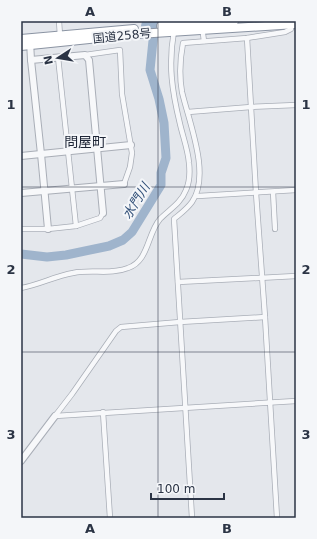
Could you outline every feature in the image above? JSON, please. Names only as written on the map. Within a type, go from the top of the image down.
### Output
[{"type":"highway","name":"国道258号","points":[[21,39],[30,42],[234,21]]},
{"type":"highway","name":"国道258号","points":[[174,27],[293,24]]},
{"type":"highway","name":"国道258号","points":[[21,46],[30,42],[60,36],[137,31]]},
{"type":"street","points":[[59,21],[60,36]]},
{"type":"street","points":[[192,518],[174,219],[186,210],[196,195],[200,181],[200,169],[182,91],[180,74],[183,43],[247,38],[285,32],[291,29],[293,24]]},
{"type":"street","points":[[21,288],[64,274],[128,268],[142,259],[154,228],[160,220],[181,200],[187,189],[190,176],[189,162],[172,87],[170,62],[174,27]]},
{"type":"street","points":[[203,34],[204,41]]},
{"type":"street","points":[[247,38],[277,518]]},
{"type":"street","points":[[30,42],[48,229]]},
{"type":"street","points":[[21,193],[124,184],[130,167],[132,153],[122,94],[120,50],[31,60]]},
{"type":"street","points":[[21,229],[48,229],[76,226],[100,218],[103,213],[89,60],[85,55]]},
{"type":"street","points":[[58,57],[76,226]]},
{"type":"street","points":[[188,112],[296,105]]},
{"type":"street","points":[[21,156],[131,145]]},
{"type":"street","points":[[196,195],[296,190]]},
{"type":"street","points":[[273,192],[275,229]]},
{"type":"street","points":[[178,282],[296,276]]},
{"type":"street","points":[[21,461],[72,394],[116,331],[121,327],[265,317]]},
{"type":"street","points":[[55,416],[296,400]]},
{"type":"street","points":[[103,412],[110,518]]},
{"type":"water","points":[[142,21],[170,21],[169,28],[140,31]]},
{"type":"waterway","name":"水門川","points":[[21,254],[47,257],[66,255],[109,246],[123,240],[132,232],[161,185],[161,173],[166,158],[164,123],[159,99],[150,70],[155,21]]},
{"type":"district","name":"問屋町","points":[[85,142]]}]
